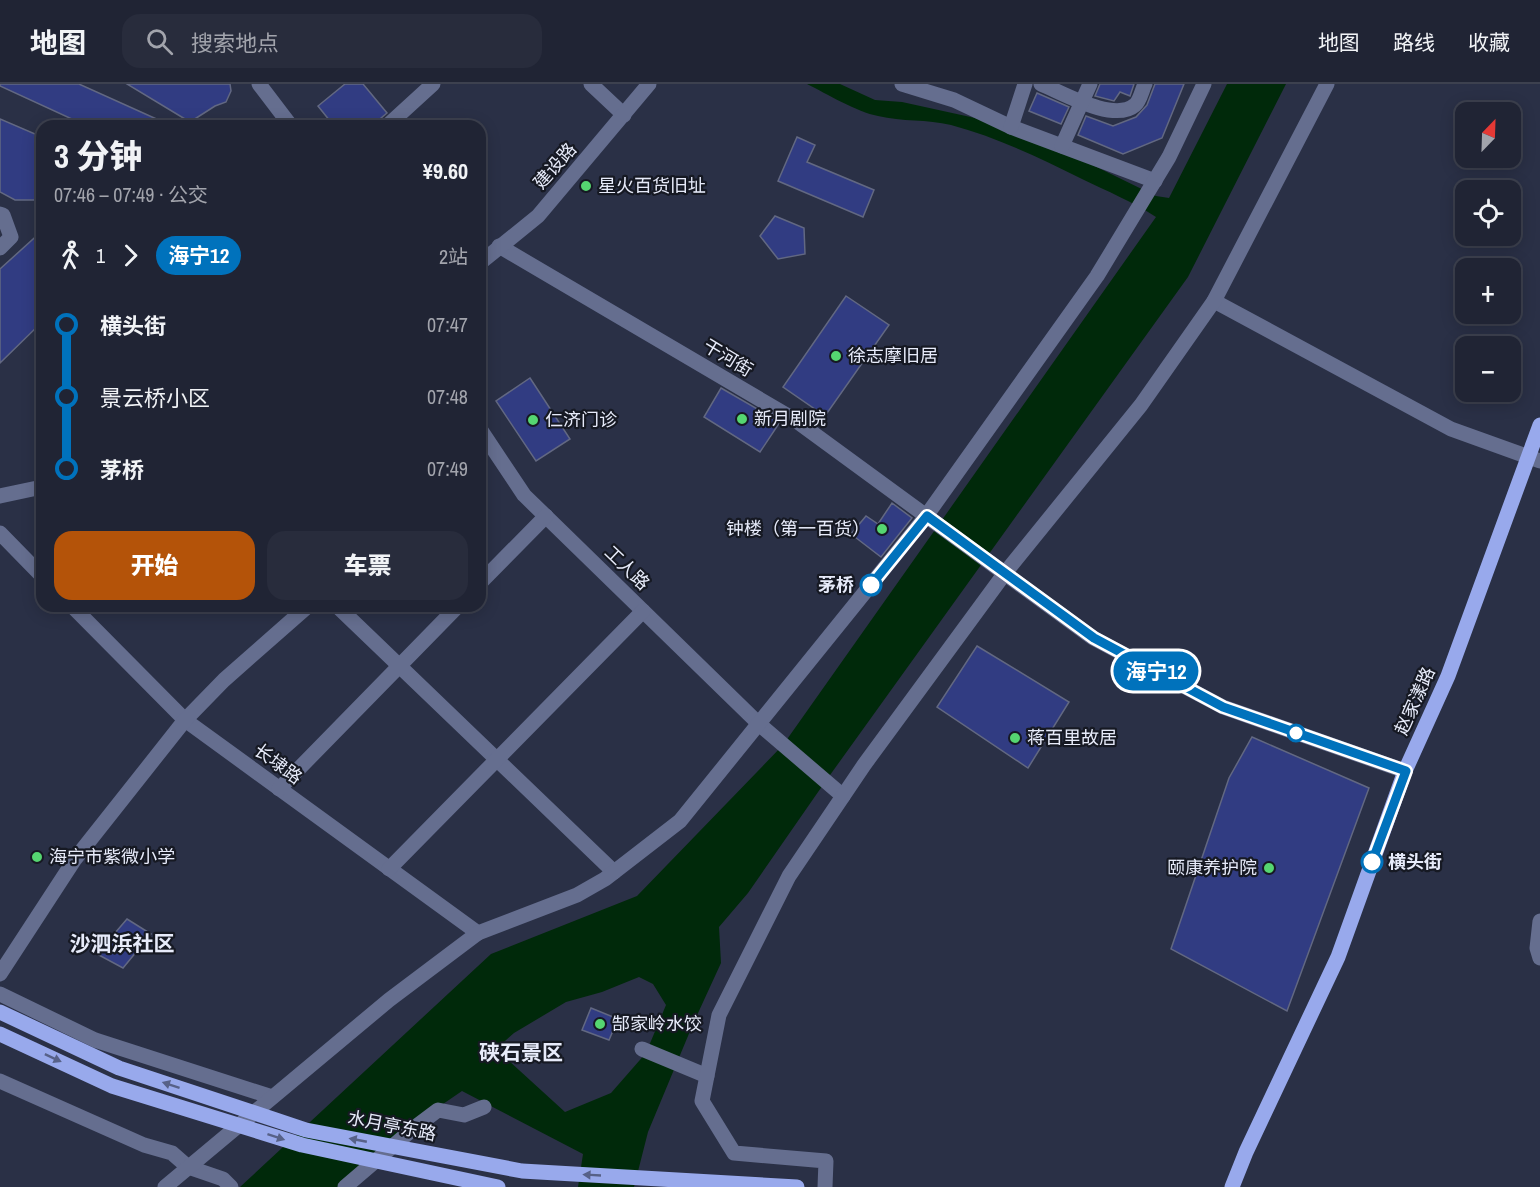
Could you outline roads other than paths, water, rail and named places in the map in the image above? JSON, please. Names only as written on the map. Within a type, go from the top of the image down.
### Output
[{"type":"main road","name":"赵家漾路","points":[[1232,1187],[1246,1152],[1338,957],[1406,771],[1448,676],[1534,458],[1540,425]]},
{"type":"main road","name":"水月亭东路","points":[[0,1012],[119,1068],[306,1130],[522,1171],[797,1187]]},
{"type":"main road","name":"水月亭东路","points":[[0,1034],[112,1086],[302,1145],[498,1187]]},
{"type":"street","points":[[259,84],[286,120]]},
{"type":"street","points":[[394,120],[433,84]]},
{"type":"street","points":[[591,84],[624,115]]},
{"type":"street","name":"建设路","points":[[486,258],[538,216],[649,84]]},
{"type":"street","points":[[902,84],[954,100],[1011,127],[1155,180]]},
{"type":"street","points":[[1011,127],[1025,84]]},
{"type":"street","points":[[1041,84],[1106,111],[1122,112],[1136,105],[1145,84]]},
{"type":"street","points":[[1062,146],[1090,84]]},
{"type":"street","points":[[165,1187],[389,1000],[478,933],[577,896],[614,872],[680,821],[763,727],[927,516],[1097,276],[1169,157],[1204,84]]},
{"type":"street","points":[[825,1187],[826,1161],[734,1153],[702,1101],[719,1015],[789,876],[838,792],[1002,571],[1141,405],[1214,300],[1328,84]]},
{"type":"street","points":[[0,214],[3,215],[11,237],[0,248]]},
{"type":"street","name":"干河街","points":[[499,246],[795,420],[1094,638],[1223,707],[1406,771]]},
{"type":"street","points":[[1214,300],[1451,429],[1534,458]]},
{"type":"street","name":"工人路","points":[[486,438],[524,495],[763,727],[838,792]]},
{"type":"street","points":[[0,496],[36,488]]},
{"type":"street","points":[[486,577],[546,516]]},
{"type":"street","points":[[0,533],[36,570]]},
{"type":"street","points":[[389,868],[643,611]]},
{"type":"street","name":"长埭路","points":[[78,612],[185,720],[478,933]]},
{"type":"street","points":[[0,974],[75,859],[185,720],[224,680],[301,612]]},
{"type":"street","points":[[343,612],[614,872]]},
{"type":"street","points":[[279,789],[452,612]]},
{"type":"street","points":[[1540,921],[1537,948],[1540,957]]},
{"type":"street","points":[[0,993],[95,1040],[272,1097]]},
{"type":"street","points":[[642,1048],[707,1076]]},
{"type":"street","points":[[0,1082],[144,1145],[172,1153],[188,1167],[223,1179],[231,1187]]},
{"type":"street","points":[[345,1187],[438,1110],[464,1114],[484,1107]]},
{"type":"place","name":"星火百货旧址","points":[[586,186]]},
{"type":"place","name":"徐志摩旧居","points":[[836,356]]},
{"type":"place","name":"新月剧院","points":[[742,419]]},
{"type":"place","name":"仁济门诊","points":[[533,420]]},
{"type":"place","name":"钟楼（第一百货）","points":[[882,529]]},
{"type":"place","name":"茅桥","points":[[871,585]]},
{"type":"place","name":"蒋百里故居","points":[[1015,738]]},
{"type":"place","name":"海宁市紫微小学","points":[[37,857]]},
{"type":"place","name":"横头街","points":[[1372,862]]},
{"type":"place","name":"颐康养护院","points":[[1269,868]]},
{"type":"place","name":"郜家岭水饺","points":[[600,1024]]},
{"type":"district","name":"沙泗浜社区","points":[[122,944]]},
{"type":"district","name":"硖石景区","points":[[521,1053]]}]
